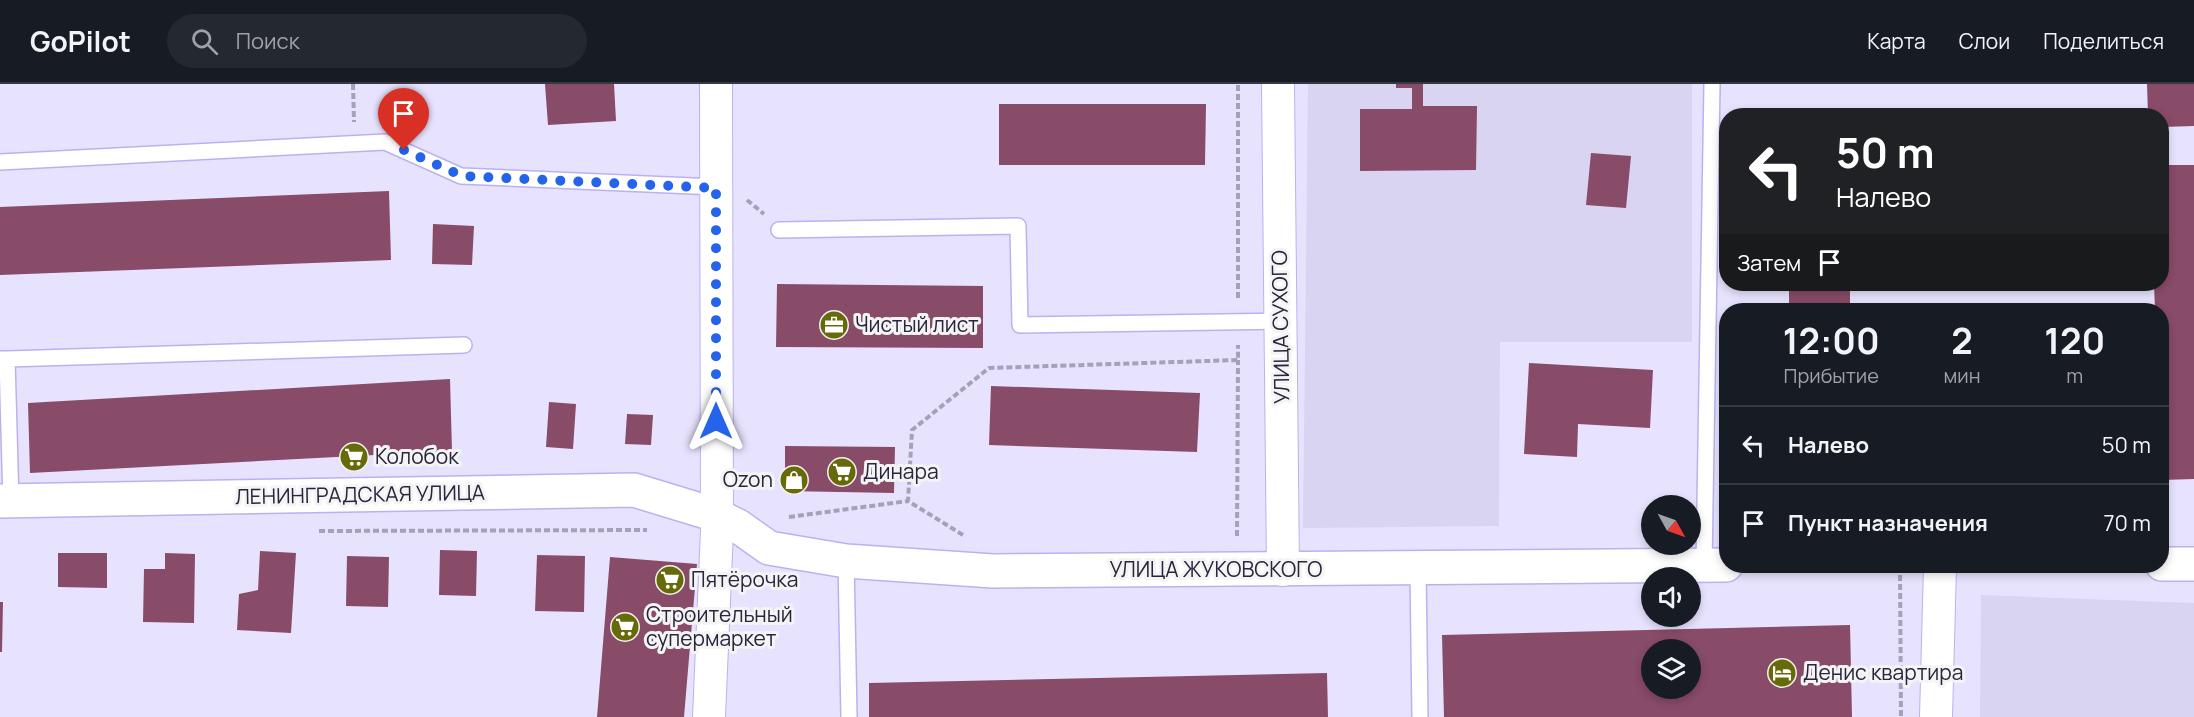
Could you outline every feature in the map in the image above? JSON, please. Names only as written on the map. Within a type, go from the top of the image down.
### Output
[{"type":"street","points":[[709,717],[717,530],[716,84]]},
{"type":"street","name":"УЛИЦА СУХОГО","points":[[1278,84],[1283,557]]},
{"type":"street","name":"ЛЕНИНГРАДСКАЯ УЛИЦА","points":[[6,501],[634,490],[716,515]]},
{"type":"street","name":"УЛИЦА ЖУКОВСКОГО","points":[[716,515],[738,526],[769,548],[846,561],[993,571],[1283,557],[1418,568],[1715,565]]},
{"type":"street","points":[[2169,564],[2194,564]]},
{"type":"street","points":[[1936,717],[1940,573]]},
{"type":"lane","points":[[1712,84],[1715,565]]},
{"type":"lane","points":[[0,162],[385,142],[462,176],[716,188]]},
{"type":"lane","points":[[779,230],[1018,226],[1020,325],[1281,321]]},
{"type":"lane","points":[[6,501],[4,359],[464,345]]},
{"type":"lane","points":[[846,561],[849,717]]},
{"type":"lane","points":[[1418,568],[1420,717]]},
{"type":"path","points":[[353,84],[355,143]]},
{"type":"path","points":[[1238,84],[1237,543],[1283,557]]},
{"type":"path","points":[[963,535],[908,501],[912,430],[989,368],[1238,360]]},
{"type":"path","points":[[1900,573],[1901,717]]},
{"type":"shaded area","points":[[1308,84],[1692,84],[1692,342],[1500,342],[1499,526],[1303,528]]},
{"type":"shaded area","points":[[1981,595],[2194,603],[2194,717],[1980,717]]},
{"type":"building","points":[[545,84],[614,84],[616,121],[548,125]]},
{"type":"building","points":[[1396,84],[1423,84],[1423,106],[1477,106],[1476,170],[1360,171],[1360,109],[1412,109],[1412,88],[1396,88]]},
{"type":"building","points":[[2147,84],[2194,84],[2194,126],[2169,127],[2169,108],[2148,108]]},
{"type":"building","points":[[999,104],[1206,104],[1205,165],[999,165]]},
{"type":"building","points":[[1591,153],[1631,156],[1626,208],[1586,205]]},
{"type":"building","points":[[2169,165],[2194,165],[2194,479],[2169,480],[2169,303],[2155,303],[2154,291],[2169,291]]},
{"type":"building","points":[[389,191],[391,260],[0,275],[0,207]]},
{"type":"building","points":[[433,224],[474,226],[472,265],[432,264]]},
{"type":"building","points":[[777,284],[983,286],[983,348],[776,347]]},
{"type":"building","points":[[1789,291],[1850,291],[1850,303],[1789,303]]},
{"type":"building","points":[[1529,363],[1653,370],[1650,428],[1578,424],[1577,457],[1524,454]]},
{"type":"building","points":[[450,379],[452,451],[30,473],[28,403]]},
{"type":"building","points":[[991,386],[1200,393],[1197,452],[989,445]]},
{"type":"building","points":[[549,402],[576,404],[573,449],[546,447]]},
{"type":"building","points":[[627,414],[653,415],[651,445],[625,444]]},
{"type":"building","points":[[785,446],[895,447],[894,493],[785,491]]},
{"type":"building","points":[[440,550],[477,551],[476,596],[439,595]]},
{"type":"building","points":[[260,551],[296,553],[291,633],[237,630],[239,594],[258,590]]},
{"type":"building","points":[[58,553],[107,553],[107,588],[58,587]]},
{"type":"building","points":[[165,553],[195,554],[194,623],[143,622],[144,569],[165,569]]},
{"type":"building","points":[[537,555],[585,556],[584,612],[535,611]]},
{"type":"building","points":[[347,556],[389,557],[388,607],[346,606]]},
{"type":"building","points":[[610,557],[697,564],[684,717],[597,717]]},
{"type":"building","points":[[0,602],[3,602],[2,652],[0,652]]},
{"type":"building","points":[[1850,625],[1852,717],[1444,717],[1442,635]]},
{"type":"building","points":[[1327,673],[1328,717],[869,717],[869,683]]},
{"type":"place","name":"Чистый лист","points":[[834,325]]},
{"type":"place","name":"Колобок","points":[[354,457]]},
{"type":"place","name":"Динара","points":[[842,472]]},
{"type":"place","name":"Ozon","points":[[794,480]]},
{"type":"place","name":"Пятёрочка","points":[[670,580]]},
{"type":"place","name":"Строительный супермаркет","points":[[625,627]]},
{"type":"place","name":"Денис квартира","points":[[1782,673]]},
{"type":"route","points":[[404,150],[462,176],[716,188],[716,421]]}]
